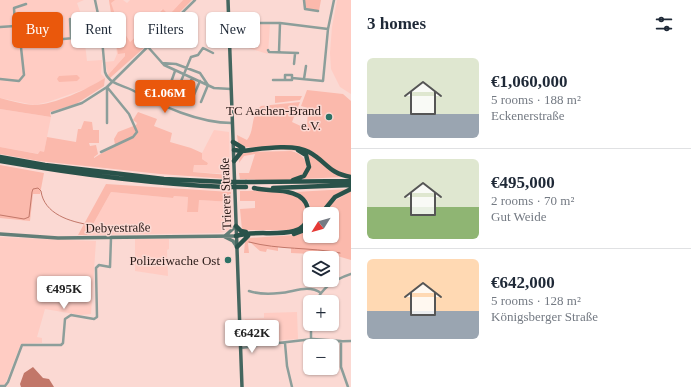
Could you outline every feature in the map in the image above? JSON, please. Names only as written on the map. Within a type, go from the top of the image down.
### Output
[{"type":"highway","points":[[233,142],[242,150]]},
{"type":"highway","points":[[0,157],[45,165],[164,179],[246,185],[296,180],[306,174],[309,167],[308,159],[304,153],[292,148]]},
{"type":"highway","points":[[234,150],[292,148],[308,151],[332,171],[351,177]]},
{"type":"highway","points":[[234,161],[242,150]]},
{"type":"highway","points":[[0,161],[45,169],[163,184],[226,184]]},
{"type":"highway","points":[[269,182],[351,180]]},
{"type":"highway","points":[[236,236],[296,231],[307,222],[309,211],[305,202],[295,194],[254,188],[246,185]]},
{"type":"highway","points":[[254,188],[351,185]]},
{"type":"highway","points":[[327,207],[335,197],[351,189]]},
{"type":"highway","points":[[236,226],[243,232],[259,233]]},
{"type":"highway","points":[[236,236],[296,234],[303,231]]},
{"type":"highway","points":[[237,247],[248,236]]},
{"type":"main road","name":"Trierer Straße","points":[[228,0],[229,12]]},
{"type":"main road","name":"Trierer Straße","points":[[230,48],[242,387]]},
{"type":"main road","points":[[236,226],[224,237],[233,242],[237,247]]},
{"type":"main road","name":"Debyestraße","points":[[0,234],[50,238],[236,236]]},
{"type":"street","points":[[95,0],[101,28],[104,72],[112,82],[181,112],[222,123],[232,123]]},
{"type":"street","points":[[183,12],[195,0]]},
{"type":"street","points":[[304,0],[305,9],[318,11]]},
{"type":"street","points":[[273,80],[292,80],[292,78],[323,81],[328,29],[334,0]]},
{"type":"street","points":[[14,12],[14,8],[26,4]]},
{"type":"street","points":[[63,39],[71,38],[70,19]]},
{"type":"street","points":[[260,23],[280,23],[328,29]]},
{"type":"street","points":[[279,52],[280,23]]},
{"type":"street","points":[[0,27],[12,26]]},
{"type":"street","points":[[0,79],[18,81],[24,78],[22,48]]},
{"type":"street","points":[[52,113],[82,103],[107,86],[131,61],[147,48]]},
{"type":"street","points":[[149,48],[162,63],[175,71],[218,90],[232,89]]},
{"type":"street","points":[[177,90],[191,57],[198,55],[203,48],[213,53]]},
{"type":"street","points":[[268,50],[269,52],[296,54],[294,64]]},
{"type":"street","points":[[162,63],[176,64],[200,73],[208,85]]},
{"type":"street","points":[[304,79],[306,66]]},
{"type":"street","points":[[168,88],[175,71]]},
{"type":"street","points":[[184,94],[192,78]]},
{"type":"street","points":[[193,97],[200,81]]},
{"type":"street","points":[[201,102],[208,85]]},
{"type":"street","points":[[106,123],[107,86]]},
{"type":"street","points":[[101,152],[133,137],[137,132],[129,114],[107,86]]},
{"type":"street","points":[[0,386],[5,386],[8,382],[22,345],[61,345],[63,344],[65,319],[67,316],[71,315],[94,319],[97,317],[96,268],[99,265],[110,267],[111,238]]},
{"type":"street","points":[[249,291],[282,293],[294,289],[316,290],[320,293],[334,282],[351,274]]},
{"type":"street","points":[[348,387],[341,367],[341,341],[351,340]]},
{"type":"street","points":[[240,346],[303,341]]},
{"type":"street","points":[[285,342],[292,387]]},
{"type":"shaded area","points":[[0,0],[84,0],[77,3],[80,12],[71,12],[71,48],[86,48],[87,61],[102,60],[101,74],[105,78],[88,88],[48,102],[34,105],[0,98]]},
{"type":"shaded area","points":[[109,0],[123,0],[127,3],[130,0],[183,0],[172,12],[166,12],[162,9],[159,12],[134,12],[134,38],[126,46],[126,12],[111,12]]},
{"type":"shaded area","points":[[109,0],[115,0],[111,3],[114,12],[111,12]]},
{"type":"shaded area","points":[[183,0],[192,0],[180,12],[172,12]]},
{"type":"shaded area","points":[[305,0],[321,0],[319,11],[307,9],[305,7]]},
{"type":"shaded area","points":[[337,0],[351,0],[351,94],[340,87],[331,69],[330,53],[332,27]]},
{"type":"shaded area","points":[[260,24],[270,24],[268,54],[248,48],[260,48]]},
{"type":"shaded area","points":[[126,36],[130,42],[134,38],[134,48],[144,48],[110,78],[108,75],[125,56],[125,53],[118,54],[117,48],[126,48]]},
{"type":"shaded area","points":[[116,48],[125,48],[125,56],[108,75],[105,62],[114,61],[117,54]]},
{"type":"shaded area","points":[[77,75],[80,78],[77,81],[59,82],[57,79],[59,76]]},
{"type":"shaded area","points":[[105,78],[104,86],[76,104],[50,112],[51,117],[0,109],[0,98],[29,105],[42,104],[70,96]]},
{"type":"shaded area","points":[[307,90],[343,94],[351,101],[351,176],[333,170],[312,152],[242,147],[238,143],[237,135],[247,140],[251,132],[255,114],[261,106],[300,102],[292,122],[305,128],[307,127],[308,108],[301,106]]},
{"type":"shaded area","points":[[275,96],[302,96],[300,100],[275,103]]},
{"type":"shaded area","points":[[0,109],[51,117],[44,152],[39,154],[0,147]]},
{"type":"shaded area","points":[[138,112],[157,119],[154,126],[172,133],[170,142],[202,153],[202,159],[208,163],[207,165],[194,165],[193,172],[229,175],[229,179],[160,174],[39,161],[0,154],[0,147],[38,154],[40,151],[44,152],[47,137],[76,142],[78,129],[81,129],[84,121],[92,122],[93,130],[99,130],[99,143],[89,143],[90,146],[96,145],[98,154],[94,158],[115,145],[114,139],[118,132],[136,125],[137,123],[133,120]]},
{"type":"shaded area","points":[[214,130],[229,132],[230,174],[193,172],[194,165],[208,163],[202,159],[202,153]]},
{"type":"shaded area","points":[[304,150],[343,177],[302,179],[310,169]]},
{"type":"shaded area","points":[[291,151],[302,156],[305,161],[306,169],[299,177],[279,181],[240,179],[239,173],[249,173],[255,154],[244,156],[239,163],[242,152]]},
{"type":"shaded area","points":[[0,165],[44,173],[40,194],[33,194],[30,221],[0,218]]},
{"type":"shaded area","points":[[106,184],[231,192],[231,202],[199,200],[198,212],[187,212],[188,197],[174,196],[173,198],[111,192],[87,235],[78,235]]},
{"type":"shaded area","points":[[348,189],[332,198],[325,207],[310,207],[309,202],[295,192]]},
{"type":"shaded area","points":[[240,191],[273,191],[291,194],[303,201],[306,207],[303,207],[303,224],[296,230],[242,230],[240,209],[255,208],[255,201],[240,201]]},
{"type":"shaded area","points":[[351,191],[351,260],[339,256],[339,251],[303,251],[303,254],[291,253],[291,248],[278,247],[278,251],[267,249],[266,252],[260,251],[251,243],[248,243],[249,253],[244,253],[245,241],[249,238],[295,235],[303,232],[303,243],[339,243],[339,207],[330,207],[333,202]]},
{"type":"shaded area","points":[[111,192],[173,198],[174,196],[188,197],[187,211],[199,200],[231,202],[231,225],[228,231],[219,233],[87,235]]},
{"type":"shaded area","points":[[0,237],[96,241],[91,314],[80,315],[45,309],[37,337],[42,338],[42,343],[21,344],[4,387],[0,387]]},
{"type":"shaded area","points":[[135,239],[169,239],[169,249],[167,250],[168,276],[135,271]]},
{"type":"shaded area","points":[[297,312],[298,339],[249,342],[246,340],[245,319],[264,318],[264,313]]},
{"type":"shaded area","points":[[33,367],[43,378],[49,379],[54,387],[21,387],[20,384],[24,373]]},
{"type":"waterway","points":[[0,215],[24,219],[29,217],[32,192],[33,189],[38,188],[41,191],[47,206],[59,216],[75,222],[91,225]]},
{"type":"waterway","points":[[249,242],[260,245],[340,253]]},
{"type":"place","name":"TC Aachen-Brand e.V.","points":[[329,117]]},
{"type":"place","name":"Polizeiwache Ost","points":[[228,260]]}]
